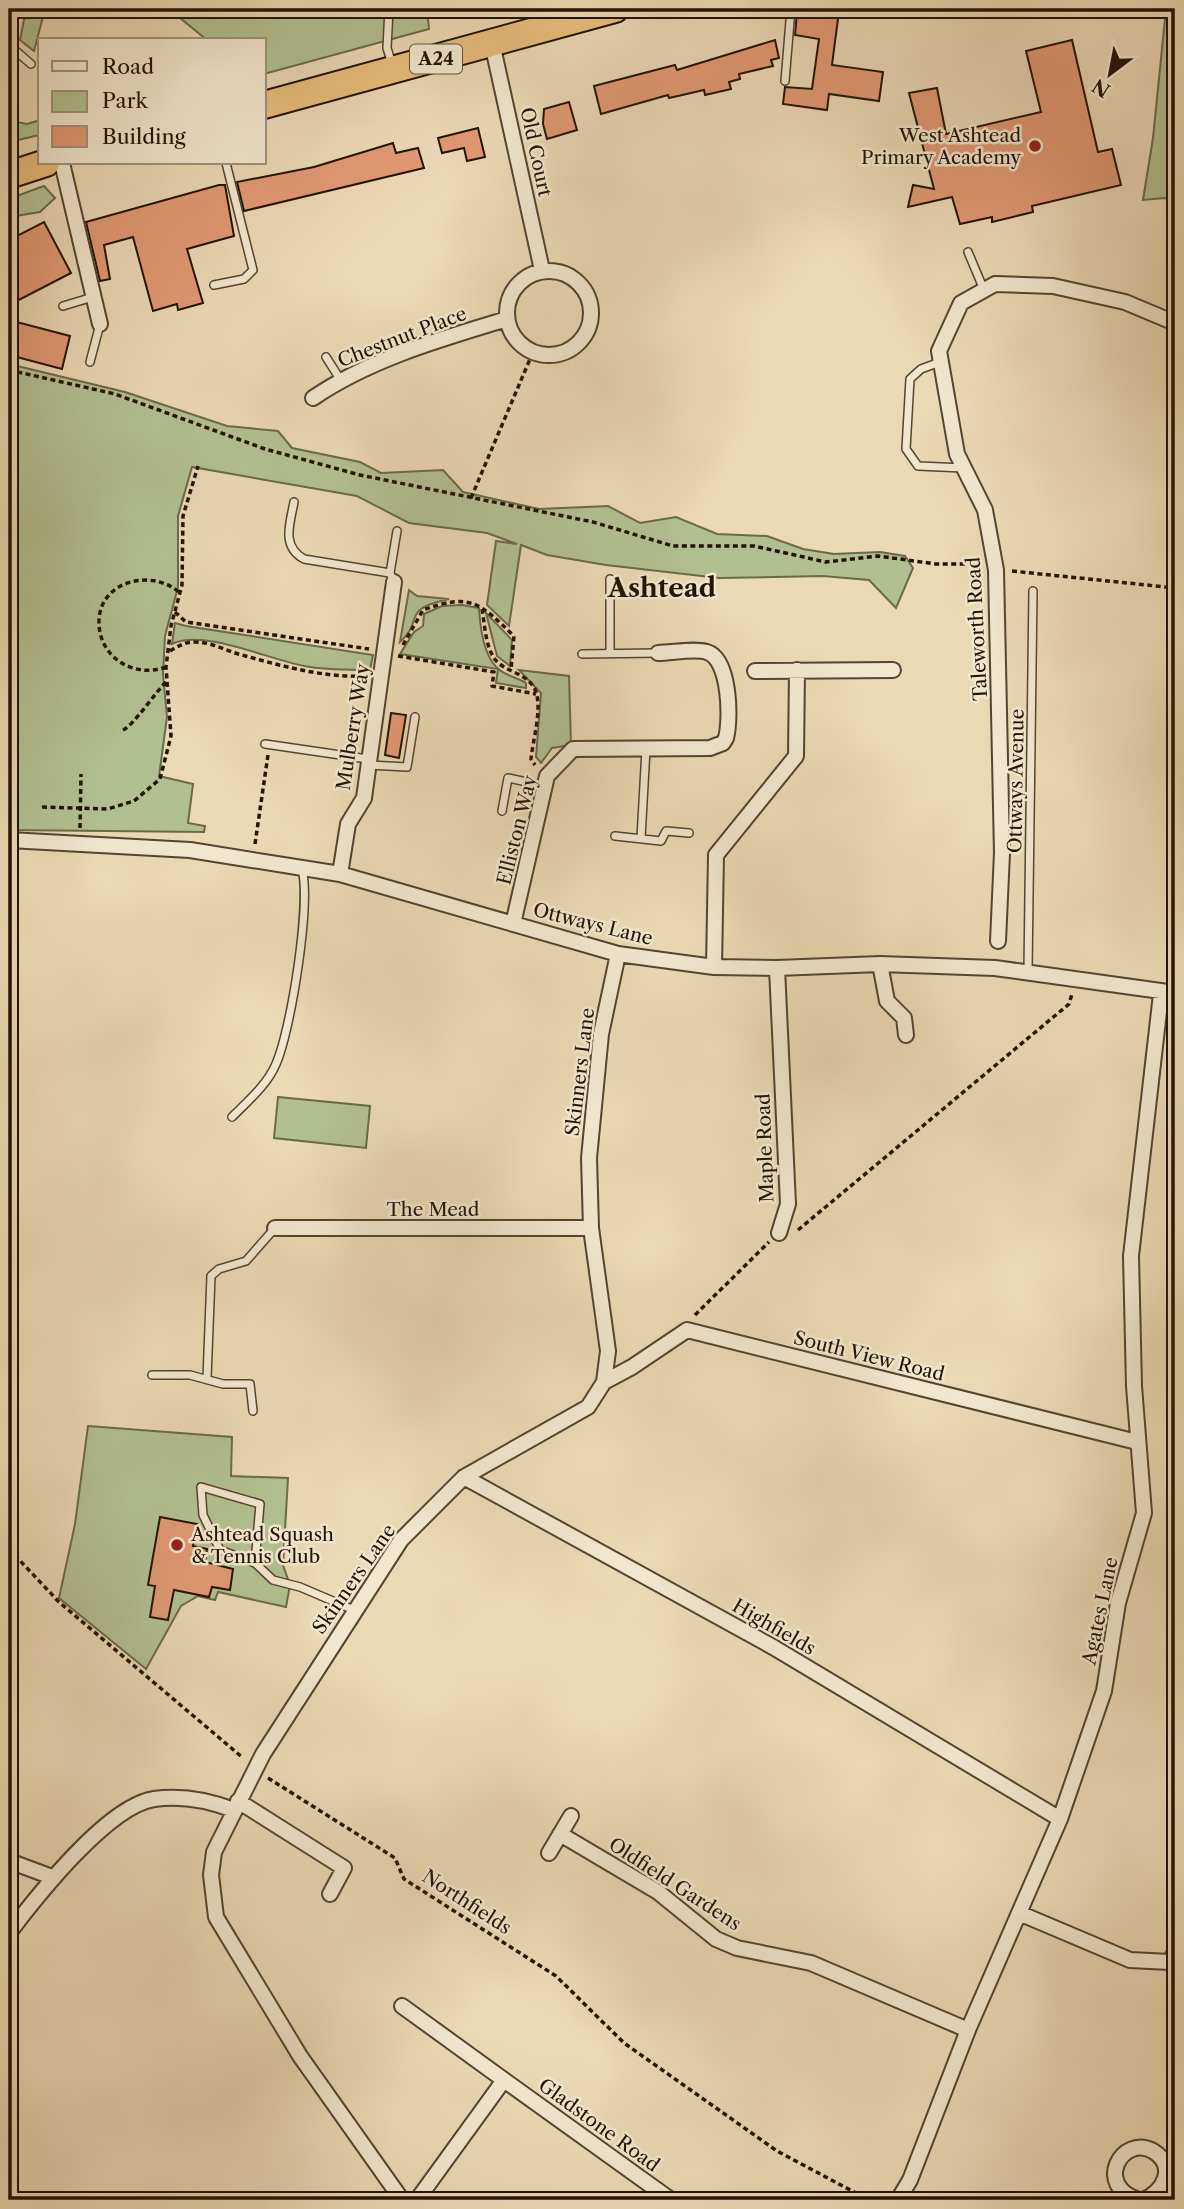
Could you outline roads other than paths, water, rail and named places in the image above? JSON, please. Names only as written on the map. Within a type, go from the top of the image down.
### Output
[{"type":"highway","name":"A24","points":[[266,104],[394,72],[615,9]]},
{"type":"highway","points":[[9,175],[43,164]]},
{"type":"street","name":"Old Court","points":[[492,43],[542,270]]},
{"type":"street","points":[[62,164],[100,324]]},
{"type":"street","points":[[542,270],[564,272],[582,285],[592,306],[589,328],[576,346],[556,355],[533,352],[516,339],[507,319],[509,297],[522,280],[542,270]]},
{"type":"street","name":"Taleworth Road","points":[[998,941],[1002,853],[996,567],[985,510],[957,454],[939,351],[961,303],[995,284],[1054,286],[1125,302],[1175,323]]},
{"type":"street","name":"Chestnut Place","points":[[313,398],[341,379],[507,319]]},
{"type":"street","name":"Mulberry Way","points":[[341,874],[348,824],[364,798],[392,577]]},
{"type":"street","name":"Elliston Way","points":[[513,925],[546,781],[572,750],[717,746],[726,738],[726,676],[720,662],[708,652],[658,653]]},
{"type":"street","points":[[713,967],[716,855],[796,756],[797,670]]},
{"type":"street","points":[[755,671],[893,670]]},
{"type":"street","name":"Ottways Lane","points":[[9,839],[190,850],[341,874],[618,954],[713,967],[777,968],[880,964],[1028,971],[1168,993]]},
{"type":"street","name":"Skinners Lane","points":[[402,2200],[300,2056],[216,1917],[211,1875],[214,1852],[254,1770],[401,1540],[464,1477],[588,1407],[604,1382],[608,1351],[591,1228],[589,1158],[601,1034],[618,954]]},
{"type":"street","points":[[880,964],[887,1001],[904,1018],[906,1035]]},
{"type":"street","name":"Maple Road","points":[[777,968],[788,1204],[779,1233]]},
{"type":"street","name":"Agates Lane","points":[[898,2200],[910,2180],[968,2030],[1060,1819],[1104,1691],[1118,1603],[1144,1513],[1137,1442],[1131,1256],[1168,993]]},
{"type":"street","name":"The Mead","points":[[275,1228],[591,1228]]},
{"type":"street","name":"South View Road","points":[[604,1382],[632,1367],[687,1330],[1137,1442]]},
{"type":"street","name":"Highfields","points":[[464,1477],[773,1647],[1060,1819]]},
{"type":"street","points":[[9,1933],[52,1877],[126,1810],[153,1799],[201,1798],[236,1805],[344,1868],[330,1894]]},
{"type":"street","points":[[549,1853],[571,1816]]},
{"type":"street","name":"Oldfield Gardens","points":[[560,1834],[658,1892],[716,1939],[737,1948],[811,1964],[968,2030]]},
{"type":"street","points":[[9,1861],[52,1877]]},
{"type":"street","points":[[1019,1913],[1130,1960],[1173,1961]]},
{"type":"street","name":"Gladstone Road","points":[[402,2006],[671,2200]]},
{"type":"street","points":[[417,2200],[504,2080]]},
{"type":"street","points":[[1139,2148],[1153,2152],[1161,2159],[1170,2184],[1157,2195],[1141,2200],[1125,2196],[1115,2182],[1114,2169],[1124,2154],[1139,2148]]},
{"type":"lane","points":[[9,29],[17,9]]},
{"type":"lane","points":[[389,9],[387,48],[394,72]]},
{"type":"lane","points":[[785,81],[791,9]]},
{"type":"lane","points":[[9,45],[31,64]]},
{"type":"lane","points":[[214,285],[244,279],[253,270],[226,164]]},
{"type":"lane","points":[[968,252],[984,290]]},
{"type":"lane","points":[[63,306],[93,297]]},
{"type":"lane","points":[[90,362],[100,324]]},
{"type":"lane","points":[[326,357],[341,379]]},
{"type":"lane","points":[[941,361],[921,369],[910,379],[906,449],[918,466],[964,468]]},
{"type":"lane","points":[[294,502],[287,538],[295,554],[304,559],[392,577],[397,531]]},
{"type":"lane","points":[[610,579],[610,653]]},
{"type":"lane","name":"Ottways Avenue","points":[[1028,971],[1034,591]]},
{"type":"lane","points":[[582,654],[658,653]]},
{"type":"lane","points":[[267,745],[407,767],[415,717]]},
{"type":"lane","points":[[641,838],[646,748]]},
{"type":"lane","points":[[502,811],[508,778],[546,781]]},
{"type":"lane","points":[[615,836],[661,841],[666,831],[689,833]]},
{"type":"lane","points":[[232,1117],[269,1077],[281,1047],[304,921],[305,881],[302,868]]},
{"type":"lane","points":[[207,1378],[211,1276],[219,1269],[246,1261],[275,1228]]},
{"type":"lane","points":[[152,1375],[207,1378],[223,1384],[250,1384],[253,1411]]},
{"type":"lane","points":[[255,1563],[260,1504],[201,1487],[203,1515],[220,1550],[255,1563],[273,1580],[300,1587],[355,1610]]},
{"type":"place","name":"West Ashtead Primary Academy","points":[[1035,146]]},
{"type":"place","name":"Ashtead Squash & Tennis Club","points":[[177,1545]]},
{"type":"district","name":"Ashtead","points":[[662,588]]}]
